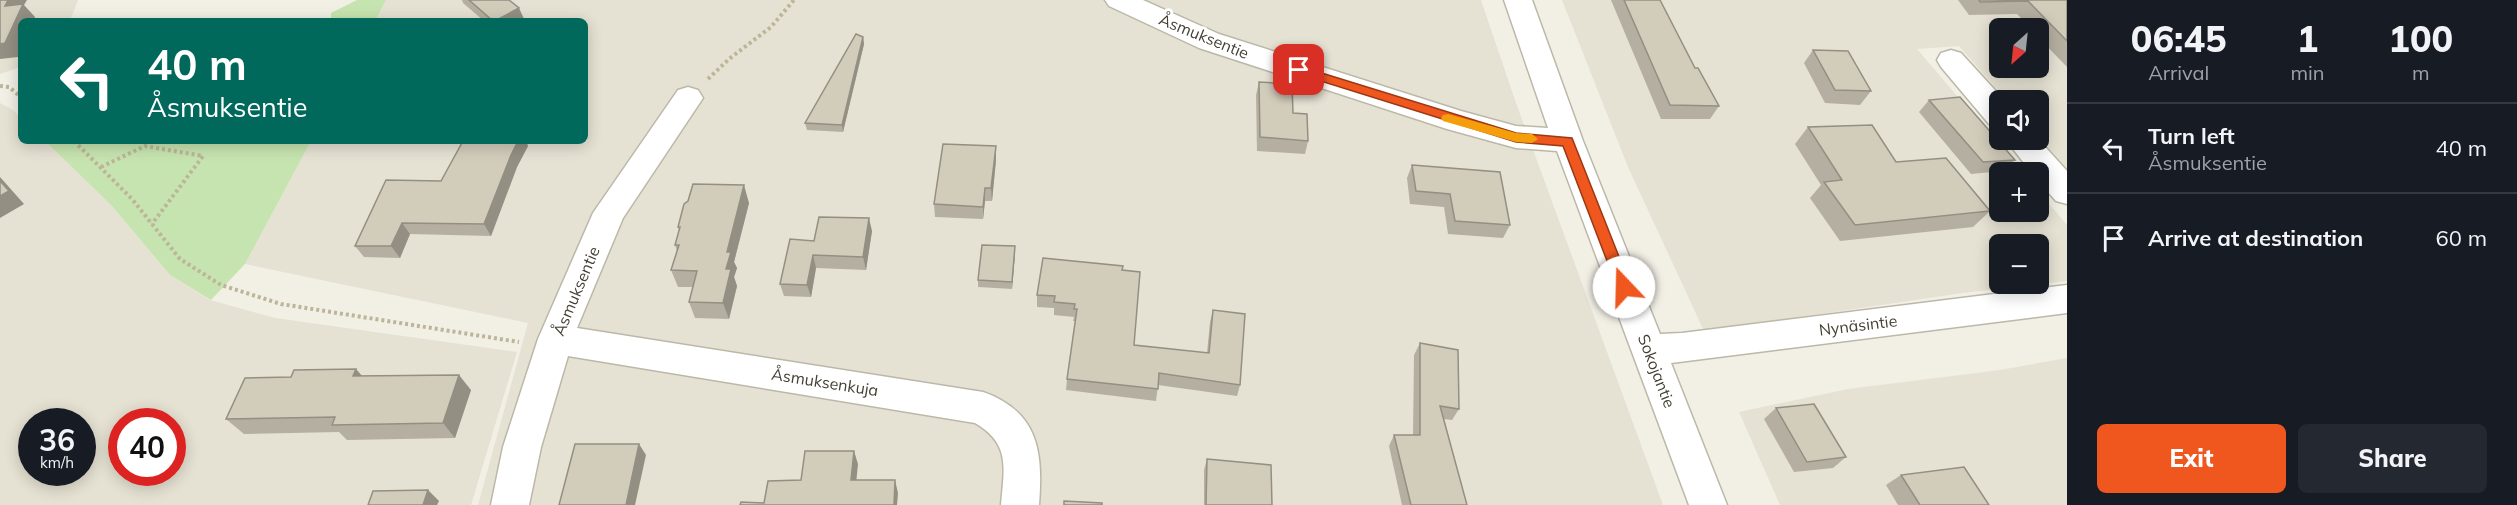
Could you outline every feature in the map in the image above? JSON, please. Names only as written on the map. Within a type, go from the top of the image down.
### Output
[{"type":"street","name":"Åsmuksentie","points":[[1119,0],[1209,41],[1458,121],[1516,138],[1568,141]]},
{"type":"street","name":"Sokojantie","points":[[1518,0],[1568,141],[1708,505]]},
{"type":"street","points":[[1951,60],[1989,103]]},
{"type":"street","name":"Åsmuksentie","points":[[510,505],[522,447],[555,339],[609,213],[688,98]]},
{"type":"street","points":[[2030,150],[2067,192]]},
{"type":"street","name":"Nynäsintie","points":[[1648,349],[1682,348],[2067,299]]},
{"type":"street","name":"Åsmuksenkuja","points":[[555,339],[983,408],[1008,424],[1019,445],[1022,487],[1020,505]]},
{"type":"path","points":[[688,98],[729,59],[771,27],[794,0]]},
{"type":"path","points":[[0,86],[9,87],[18,94]]},
{"type":"path","points":[[77,144],[132,199],[180,259],[221,285],[281,304],[528,343],[555,339]]},
{"type":"path","points":[[101,167],[145,146],[203,156],[152,224]]},
{"type":"shaded area","points":[[0,0],[78,0],[71,18],[18,18],[18,68],[0,74]]},
{"type":"shaded area","points":[[386,0],[1481,0],[1516,103],[1663,505],[478,505],[528,323],[245,264],[309,144],[588,144],[588,18],[377,18]]},
{"type":"shaded area","points":[[1562,0],[2067,0],[2067,170],[2049,149],[2049,90],[1997,90],[1959,46],[1917,49],[1989,133],[1989,150],[2003,150],[2013,162],[1989,162],[1989,222],[2049,222],[2049,204],[2067,225],[2067,281],[2049,283],[2049,234],[1989,234],[1989,290],[1704,331],[1628,167]]},
{"type":"shaded area","points":[[0,103],[18,115],[18,144],[48,144],[112,206],[170,275],[210,300],[275,318],[517,352],[471,505],[0,505]]},
{"type":"shaded area","points":[[2067,358],[2067,505],[1780,505],[1739,412],[1848,389],[2000,370]]},
{"type":"green space","points":[[357,0],[386,0],[377,18],[331,18],[331,13]]},
{"type":"green space","points":[[48,144],[309,144],[245,264],[211,300],[170,275],[112,206]]},
{"type":"building","points":[[0,0],[8,0],[5,6],[23,4],[5,43],[0,44]]},
{"type":"building","points":[[469,0],[509,0],[519,8],[501,18],[490,18]]},
{"type":"building","points":[[1624,0],[1660,0],[1695,68],[1698,68],[1719,106],[1670,105]]},
{"type":"building","points":[[1979,0],[2067,0],[2067,41],[2049,23],[2049,18],[2045,18],[2028,1],[1980,2]]},
{"type":"building","points":[[856,34],[863,37],[842,125],[805,123]]},
{"type":"building","points":[[1813,50],[1848,51],[1871,91],[1835,90]]},
{"type":"building","points":[[1259,82],[1292,84],[1293,113],[1307,114],[1308,141],[1260,137]]},
{"type":"building","points":[[1960,97],[1989,130],[1989,150],[2006,150],[2015,160],[1983,162],[1929,100]]},
{"type":"building","points":[[1872,125],[1896,162],[1946,158],[1989,211],[1855,225],[1824,182],[1842,180],[1808,127]]},
{"type":"building","points":[[461,144],[516,144],[484,224],[402,223],[391,246],[355,246],[386,180],[441,181]]},
{"type":"building","points":[[943,144],[996,146],[991,188],[985,188],[983,207],[934,204]]},
{"type":"building","points":[[1412,165],[1500,172],[1510,225],[1455,221],[1450,194],[1416,191]]},
{"type":"building","points":[[0,181],[9,191],[0,196]]},
{"type":"building","points":[[693,184],[744,185],[727,252],[731,252],[726,269],[731,269],[723,303],[689,302],[697,271],[671,270],[679,245],[675,245],[680,227],[678,227],[684,204],[688,201]]},
{"type":"building","points":[[819,217],[869,218],[863,257],[813,255],[807,285],[780,284],[790,239],[814,241]]},
{"type":"building","points":[[982,245],[1015,246],[1012,282],[978,280]]},
{"type":"building","points":[[1043,258],[1123,266],[1122,270],[1140,272],[1134,345],[1209,353],[1213,310],[1245,314],[1240,385],[1159,373],[1158,389],[1067,379],[1077,309],[1074,309],[1075,304],[1054,302],[1055,296],[1037,295]]},
{"type":"building","points":[[1420,343],[1458,350],[1459,409],[1440,406],[1467,505],[1411,505],[1394,435],[1420,435]]},
{"type":"building","points":[[356,369],[353,376],[459,375],[443,423],[332,425],[335,417],[226,419],[245,378],[291,377],[294,370]]},
{"type":"building","points":[[1814,404],[1846,457],[1807,462],[1776,408]]},
{"type":"building","points":[[575,444],[639,444],[626,505],[559,505]]},
{"type":"building","points":[[805,451],[854,451],[851,480],[895,480],[894,505],[740,505],[741,502],[764,503],[768,481],[801,480]]},
{"type":"building","points":[[1207,459],[1271,465],[1272,505],[1206,505]]},
{"type":"building","points":[[1964,467],[1989,505],[1920,505],[1901,475]]},
{"type":"building","points":[[428,490],[423,505],[368,505],[373,491]]},
{"type":"building","points":[[1064,501],[1102,503],[1102,505],[1064,505]]},
{"type":"slow traffic","points":[[1448,118],[1516,138],[1532,139]]},
{"type":"route","points":[[1299,70],[1516,138],[1568,141],[1624,287]]}]
